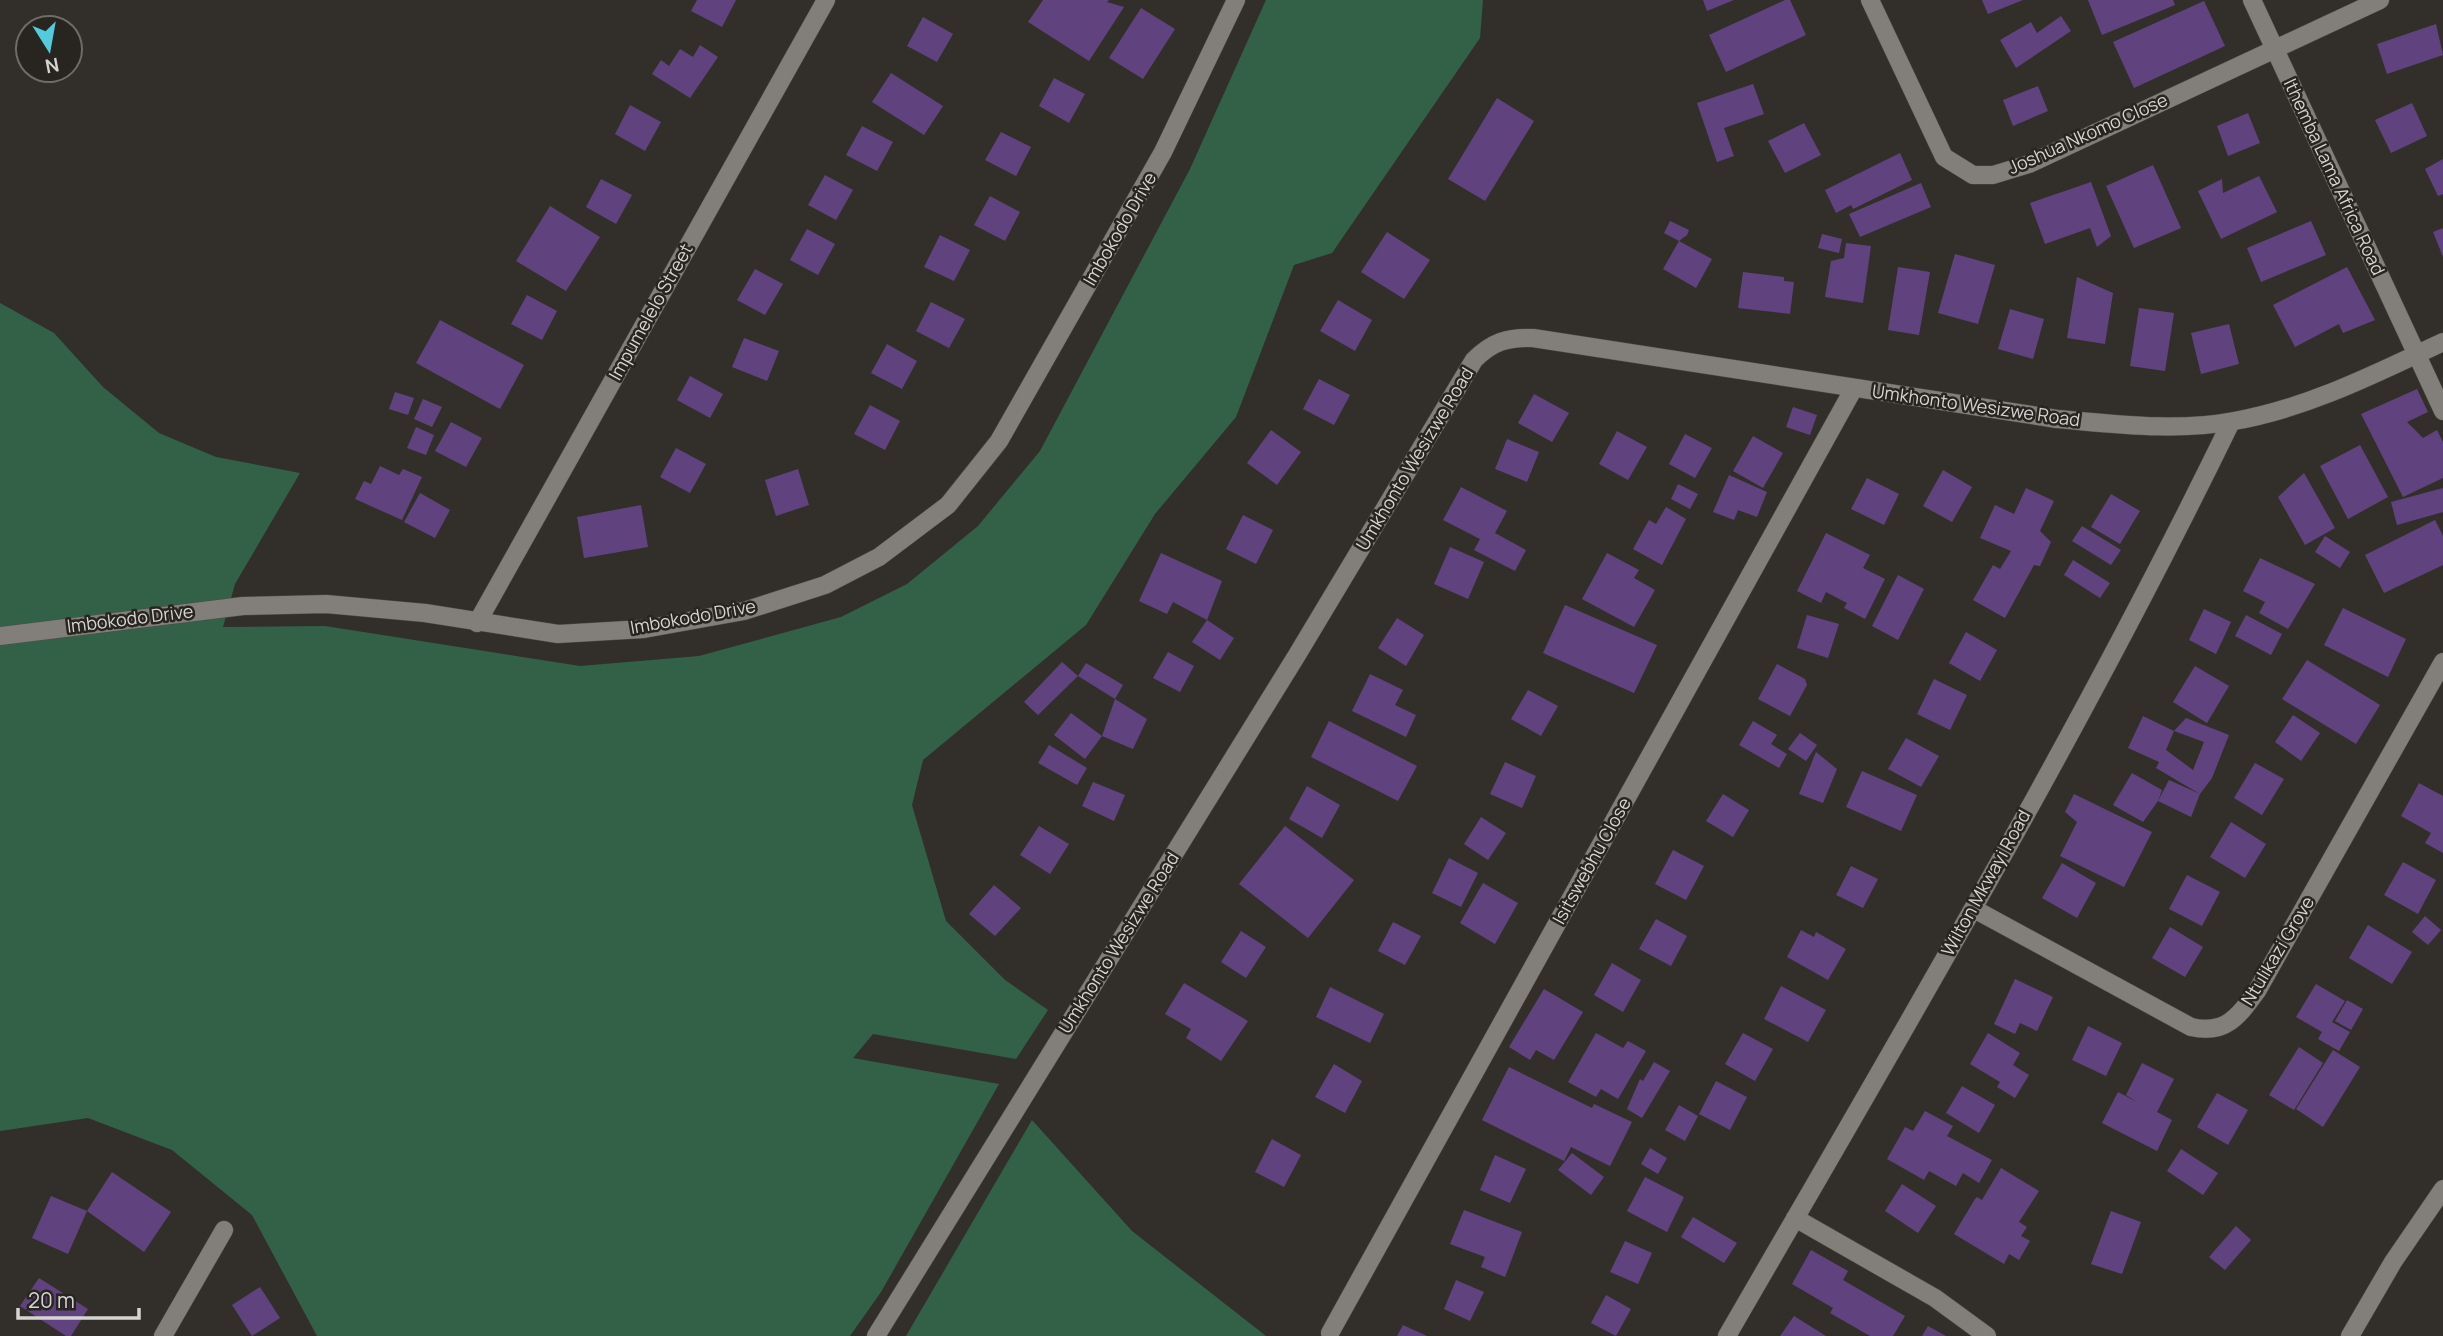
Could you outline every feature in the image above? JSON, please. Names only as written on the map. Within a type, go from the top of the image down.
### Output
[{"type":"street","name":"Impumelelo Street","points":[[477,623],[826,0]]},
{"type":"street","name":"Imbokodo Drive","points":[[0,636],[243,606],[312,604],[425,613],[558,634],[644,629],[744,611],[825,585],[879,557],[948,505],[999,441],[1163,152],[1236,0]]},
{"type":"street","name":"Joshua Nkomo Close","points":[[1870,0],[1944,157],[1973,175],[1993,175],[2029,164],[2380,0]]},
{"type":"street","name":"Ithemba Lama Africa Road","points":[[2252,0],[2443,411]]},
{"type":"street","name":"Umkhonto Wesizwe Road","points":[[876,1336],[1297,655],[1474,360],[1486,348],[1513,338],[1533,338],[2057,419],[2136,425],[2231,422],[2320,398],[2443,342]]},
{"type":"street","name":"Isitswebhu Close","points":[[1330,1333],[1854,388]]},
{"type":"street","name":"Wilton Mkwayi Road","points":[[1727,1336],[1974,909],[2192,503],[2231,422]]},
{"type":"street","name":"Ntulikazi Grove","points":[[1974,909],[2191,1027],[2205,1030],[2229,1025],[2257,991],[2443,662]]},
{"type":"street","points":[[2350,1336],[2393,1262],[2443,1189]]},
{"type":"street","points":[[1795,1218],[1935,1298],[1987,1336]]},
{"type":"street","points":[[163,1336],[225,1230]]},
{"type":"green space","points":[[1266,0],[1483,0],[1480,38],[1332,253],[1294,265],[1236,417],[1155,514],[1086,625],[923,760],[912,805],[946,921],[1005,980],[1048,1010],[1016,1059],[873,1034],[853,1058],[999,1084],[881,1292],[850,1336],[317,1336],[252,1215],[172,1150],[88,1118],[0,1131],[0,303],[54,333],[103,387],[159,433],[216,457],[300,473],[235,584],[223,627],[325,626],[580,666],[699,656],[841,617],[907,584],[978,526],[1040,451],[1190,169]]},
{"type":"green space","points":[[1032,1120],[1132,1231],[1266,1336],[906,1336]]},
{"type":"building","points":[[697,0],[736,0],[722,27],[691,11]]},
{"type":"building","points":[[1043,0],[1109,0],[1107,2],[1124,7],[1089,61],[1028,22]]},
{"type":"building","points":[[1703,0],[1734,0],[1707,11]]},
{"type":"building","points":[[1790,0],[1806,35],[1726,72],[1709,35]]},
{"type":"building","points":[[1982,0],[2023,0],[1988,14]]},
{"type":"building","points":[[2088,0],[2173,0],[2175,5],[2102,35]]},
{"type":"building","points":[[2204,1],[2225,46],[2134,88],[2113,42]]},
{"type":"building","points":[[1141,8],[1175,29],[1143,79],[1109,58]]},
{"type":"building","points":[[2061,16],[2071,31],[2016,68],[2000,40],[2031,22],[2037,33]]},
{"type":"building","points":[[923,17],[953,34],[937,62],[907,46]]},
{"type":"building","points":[[2436,24],[2443,55],[2387,74],[2377,44]]},
{"type":"building","points":[[700,45],[718,57],[690,98],[652,74],[661,60],[669,66],[680,49],[693,57]]},
{"type":"building","points":[[891,73],[943,106],[924,135],[872,102]]},
{"type":"building","points":[[1054,78],[1085,94],[1069,123],[1039,106]]},
{"type":"building","points":[[1753,84],[1764,114],[1724,128],[1734,156],[1717,162],[1697,103]]},
{"type":"building","points":[[2038,86],[2048,111],[2013,126],[2003,100]]},
{"type":"building","points":[[1497,98],[1534,121],[1485,201],[1448,179]]},
{"type":"building","points":[[2412,103],[2427,136],[2391,153],[2375,120]]},
{"type":"building","points":[[630,105],[661,122],[645,151],[615,134]]},
{"type":"building","points":[[2248,113],[2260,143],[2228,156],[2217,126]]},
{"type":"building","points":[[1804,123],[1821,155],[1785,173],[1768,141]]},
{"type":"building","points":[[862,126],[893,142],[877,171],[846,155]]},
{"type":"building","points":[[1001,132],[1031,147],[1016,176],[985,160]]},
{"type":"building","points":[[1900,153],[1912,180],[1853,209],[1851,205],[1836,213],[1825,190]]},
{"type":"building","points":[[2443,159],[2443,194],[2438,196],[2425,169]]},
{"type":"building","points":[[2153,165],[2181,228],[2134,248],[2106,186]]},
{"type":"building","points":[[825,175],[853,190],[836,220],[808,205]]},
{"type":"building","points":[[2259,176],[2277,212],[2221,239],[2198,191],[2222,179],[2223,193]]},
{"type":"building","points":[[601,179],[632,195],[616,224],[586,207]]},
{"type":"building","points":[[2091,182],[2111,236],[2097,247],[2090,228],[2045,244],[2030,203]]},
{"type":"building","points":[[1921,183],[1931,207],[1860,237],[1849,214]]},
{"type":"building","points":[[990,196],[1020,212],[1005,241],[974,225]]},
{"type":"building","points":[[550,206],[600,237],[566,291],[516,261]]},
{"type":"building","points":[[1670,221],[1689,230],[1687,235],[1679,241],[1664,233]]},
{"type":"building","points":[[2311,221],[2326,255],[2261,282],[2247,248]]},
{"type":"building","points":[[2443,228],[2443,257],[2433,232]]},
{"type":"building","points":[[807,229],[835,244],[818,275],[790,260]]},
{"type":"building","points":[[1387,232],[1430,260],[1404,299],[1361,272]]},
{"type":"building","points":[[1822,234],[1842,239],[1839,253],[1818,248]]},
{"type":"building","points":[[940,235],[970,250],[954,281],[924,267]]},
{"type":"building","points":[[1679,241],[1712,259],[1696,288],[1663,269]]},
{"type":"building","points":[[1846,243],[1871,246],[1863,303],[1825,297],[1831,261],[1844,258]]},
{"type":"building","points":[[1955,254],[1995,265],[1978,324],[1938,313]]},
{"type":"building","points":[[1898,267],[1930,272],[1919,335],[1888,330]]},
{"type":"building","points":[[2347,267],[2375,320],[2343,333],[2339,324],[2295,347],[2273,305]]},
{"type":"building","points":[[755,269],[783,284],[765,315],[737,300]]},
{"type":"building","points":[[1743,272],[1784,277],[1784,281],[1794,282],[1790,314],[1738,308]]},
{"type":"building","points":[[2077,277],[2113,293],[2105,344],[2067,338]]},
{"type":"building","points":[[527,295],[557,311],[542,340],[511,324]]},
{"type":"building","points":[[1338,300],[1372,320],[1355,351],[1320,331]]},
{"type":"building","points":[[931,302],[965,319],[949,348],[916,331]]},
{"type":"building","points":[[2139,308],[2174,313],[2165,371],[2130,366]]},
{"type":"building","points":[[2010,309],[2044,319],[2033,359],[1998,349]]},
{"type":"building","points":[[440,320],[524,365],[500,409],[416,363]]},
{"type":"building","points":[[2229,324],[2239,364],[2201,374],[2191,333]]},
{"type":"building","points":[[744,338],[779,351],[767,381],[732,367]]},
{"type":"building","points":[[887,344],[917,361],[902,389],[871,373]]},
{"type":"building","points":[[690,376],[723,394],[710,418],[677,400]]},
{"type":"building","points":[[1319,379],[1350,395],[1334,425],[1303,409]]},
{"type":"building","points":[[2417,389],[2428,412],[2407,422],[2423,438],[2437,430],[2443,442],[2443,478],[2403,497],[2361,414]]},
{"type":"building","points":[[395,392],[414,398],[408,415],[389,409]]},
{"type":"building","points":[[1534,394],[1569,413],[1552,442],[1518,423]]},
{"type":"building","points":[[423,399],[442,407],[432,427],[414,419]]},
{"type":"building","points":[[870,405],[900,421],[885,450],[854,434]]},
{"type":"building","points":[[1793,407],[1817,415],[1810,435],[1786,427]]},
{"type":"building","points":[[451,422],[482,438],[466,467],[435,451]]},
{"type":"building","points":[[416,427],[434,435],[426,455],[407,448]]},
{"type":"building","points":[[1271,430],[1301,452],[1277,485],[1247,463]]},
{"type":"building","points":[[1617,431],[1647,447],[1628,480],[1599,464]]},
{"type":"building","points":[[1685,434],[1712,448],[1695,478],[1669,464]]},
{"type":"building","points":[[1753,436],[1783,453],[1763,488],[1733,471]]},
{"type":"building","points":[[1507,439],[1539,452],[1527,482],[1495,469]]},
{"type":"building","points":[[2360,445],[2388,497],[2348,519],[2320,466]]},
{"type":"building","points":[[676,448],[706,464],[690,493],[660,477]]},
{"type":"building","points":[[380,466],[399,475],[403,469],[422,477],[402,520],[355,499],[364,481],[371,484]]},
{"type":"building","points":[[798,469],[809,505],[776,516],[765,480]]},
{"type":"building","points":[[1943,470],[1972,487],[1952,522],[1923,506]]},
{"type":"building","points":[[2304,473],[2335,528],[2305,545],[2278,497]]},
{"type":"building","points":[[1729,475],[1767,492],[1757,517],[1738,510],[1734,520],[1713,512]]},
{"type":"building","points":[[1867,478],[1899,494],[1884,525],[1851,509]]},
{"type":"building","points":[[1678,484],[1698,494],[1690,509],[1671,499]]},
{"type":"building","points":[[1461,487],[1507,511],[1495,533],[1526,550],[1515,571],[1474,550],[1480,539],[1443,520]]},
{"type":"building","points":[[2026,488],[2054,501],[2040,531],[2051,542],[2040,566],[2034,565],[2005,618],[1973,600],[1993,565],[2000,569],[2011,551],[1980,538],[1995,505],[2014,514]]},
{"type":"building","points":[[2443,488],[2443,512],[2397,525],[2391,502]]},
{"type":"building","points":[[420,493],[450,510],[435,538],[404,522]]},
{"type":"building","points":[[2111,494],[2140,511],[2120,544],[2091,527]]},
{"type":"building","points":[[641,505],[648,547],[584,558],[577,517]]},
{"type":"building","points":[[1666,507],[1686,519],[1662,565],[1633,549],[1649,520],[1656,524]]},
{"type":"building","points":[[1243,515],[1273,530],[1256,564],[1226,549]]},
{"type":"building","points":[[2435,520],[2443,536],[2443,565],[2384,593],[2365,555]]},
{"type":"building","points":[[2082,526],[2121,550],[2111,565],[2072,541]]},
{"type":"building","points":[[1826,533],[1870,555],[1863,568],[1885,579],[1865,619],[1844,608],[1847,603],[1826,592],[1821,603],[1797,591]]},
{"type":"building","points":[[2325,536],[2350,552],[2340,568],[2315,552]]},
{"type":"building","points":[[1450,547],[1484,562],[1468,599],[1434,584]]},
{"type":"building","points":[[1161,553],[1222,581],[1207,620],[1173,602],[1167,614],[1139,601]]},
{"type":"building","points":[[1607,553],[1639,570],[1634,578],[1655,590],[1634,627],[1582,599]]},
{"type":"building","points":[[2260,558],[2315,584],[2288,629],[2259,613],[2265,602],[2243,591]]},
{"type":"building","points":[[2073,560],[2110,583],[2100,598],[2064,575]]},
{"type":"building","points":[[1898,575],[1924,589],[1898,640],[1872,626]]},
{"type":"building","points":[[1565,605],[1657,645],[1634,693],[1543,653]]},
{"type":"building","points":[[2343,608],[2406,639],[2388,677],[2324,645]]},
{"type":"building","points":[[2204,609],[2231,622],[2216,654],[2189,640]]},
{"type":"building","points":[[1807,615],[1839,624],[1828,658],[1797,648]]},
{"type":"building","points":[[2246,615],[2282,634],[2271,655],[2235,636]]},
{"type":"building","points":[[1397,618],[1424,635],[1406,666],[1378,648]]},
{"type":"building","points":[[1207,620],[1234,638],[1220,660],[1192,642]]},
{"type":"building","points":[[1966,632],[1997,650],[1980,681],[1949,663]]},
{"type":"building","points":[[1168,652],[1194,666],[1180,692],[1153,678]]},
{"type":"building","points":[[2307,660],[2380,705],[2356,744],[2282,699]]},
{"type":"building","points":[[1062,662],[1078,676],[1038,715],[1024,702]]},
{"type":"building","points":[[1086,663],[1123,685],[1115,699],[1078,676]]},
{"type":"building","points":[[1777,664],[1805,679],[1807,685],[1790,716],[1758,699]]},
{"type":"building","points":[[2195,666],[2229,686],[2207,723],[2173,702]]},
{"type":"building","points":[[1370,674],[1403,690],[1395,705],[1416,715],[1406,737],[1352,711]]},
{"type":"building","points":[[1934,679],[1967,695],[1950,730],[1917,714]]},
{"type":"building","points":[[1528,690],[1558,706],[1541,736],[1511,719]]},
{"type":"building","points":[[1115,699],[1147,719],[1133,749],[1102,736]]},
{"type":"building","points":[[1071,713],[1102,736],[1085,759],[1054,735]]},
{"type":"building","points":[[2293,715],[2320,733],[2301,761],[2275,742]]},
{"type":"building","points":[[2143,716],[2174,731],[2186,718],[2229,735],[2212,778],[2200,794],[2156,768],[2159,762],[2128,748]],"holes":[[[2174,731],[2204,742],[2193,770],[2166,750]]]},
{"type":"building","points":[[1329,721],[1417,766],[1398,801],[1311,757]]},
{"type":"building","points":[[1753,721],[1777,735],[1771,744],[1787,754],[1779,768],[1739,745]]},
{"type":"building","points":[[1800,733],[1817,745],[1806,761],[1788,749]]},
{"type":"building","points":[[1906,738],[1939,756],[1921,787],[1888,769]]},
{"type":"building","points":[[1049,745],[1087,768],[1077,785],[1038,763]]},
{"type":"building","points":[[1816,752],[1837,769],[1823,803],[1799,794]]},
{"type":"building","points":[[1505,762],[1536,776],[1522,808],[1490,794]]},
{"type":"building","points":[[2255,763],[2284,779],[2262,815],[2234,798]]},
{"type":"building","points":[[1862,771],[1917,795],[1901,831],[1846,807]]},
{"type":"building","points":[[2132,773],[2162,790],[2158,801],[2143,822],[2113,805]]},
{"type":"building","points":[[2169,780],[2200,794],[2191,817],[2158,801]]},
{"type":"building","points":[[1093,782],[1125,795],[1114,821],[1082,806]]},
{"type":"building","points":[[2419,783],[2443,796],[2443,853],[2425,843],[2431,833],[2401,816]]},
{"type":"building","points":[[1307,786],[1340,805],[1322,838],[1289,819]]},
{"type":"building","points":[[1723,794],[1749,810],[1733,837],[1706,821]]},
{"type":"building","points":[[2074,794],[2152,832],[2124,887],[2060,856],[2077,822],[2065,812]]},
{"type":"building","points":[[1481,817],[1506,833],[1488,860],[1464,844]]},
{"type":"building","points":[[2231,822],[2266,844],[2245,878],[2210,857]]},
{"type":"building","points":[[1039,826],[1069,844],[1050,874],[1020,855]]},
{"type":"building","points":[[1285,826],[1354,880],[1308,938],[1239,884]]},
{"type":"building","points":[[1673,850],[1704,866],[1686,900],[1655,884]]},
{"type":"building","points":[[1449,858],[1478,873],[1461,907],[1432,893]]},
{"type":"building","points":[[2403,862],[2436,880],[2418,914],[2384,895]]},
{"type":"building","points":[[2062,863],[2096,883],[2077,918],[2042,898]]},
{"type":"building","points":[[1851,866],[1878,879],[1863,908],[1836,895]]},
{"type":"building","points":[[2187,875],[2220,892],[2202,926],[2169,909]]},
{"type":"building","points":[[1483,883],[1518,903],[1495,944],[1460,923]]},
{"type":"building","points":[[994,885],[1021,908],[995,936],[969,914]]},
{"type":"building","points":[[2425,916],[2441,930],[2428,945],[2412,932]]},
{"type":"building","points":[[1656,919],[1687,936],[1671,966],[1639,949]]},
{"type":"building","points":[[1393,922],[1421,936],[1405,965],[1378,951]]},
{"type":"building","points":[[2368,925],[2412,952],[2392,984],[2349,958]]},
{"type":"building","points":[[2170,927],[2203,947],[2185,977],[2152,958]]},
{"type":"building","points":[[1801,930],[1814,937],[1816,932],[1846,949],[1828,980],[1787,957]]},
{"type":"building","points":[[1241,931],[1266,947],[1246,978],[1221,962]]},
{"type":"building","points":[[1612,963],[1641,980],[1623,1012],[1594,995]]},
{"type":"building","points":[[2015,979],[2053,997],[2037,1031],[2020,1023],[2015,1034],[1994,1024]]},
{"type":"building","points":[[1184,983],[1248,1021],[1221,1061],[1186,1038],[1191,1029],[1165,1014]]},
{"type":"building","points":[[2316,984],[2345,1001],[2332,1022],[2350,1032],[2339,1051],[2318,1039],[2322,1032],[2296,1017]]},
{"type":"building","points":[[1781,986],[1826,1010],[1808,1042],[1764,1019]]},
{"type":"building","points":[[1330,987],[1384,1014],[1370,1043],[1316,1017]]},
{"type":"building","points":[[1544,989],[1583,1012],[1554,1060],[1536,1050],[1530,1060],[1509,1047]]},
{"type":"building","points":[[2347,1000],[2363,1009],[2351,1030],[2335,1021]]},
{"type":"building","points":[[2088,1026],[2122,1043],[2106,1076],[2072,1060]]},
{"type":"building","points":[[1596,1033],[1623,1048],[1628,1041],[1646,1051],[1618,1099],[1601,1089],[1596,1097],[1568,1082]]},
{"type":"building","points":[[1743,1033],[1773,1049],[1755,1081],[1725,1064]]},
{"type":"building","points":[[1988,1033],[2020,1053],[2013,1065],[2029,1075],[2015,1098],[1997,1087],[2000,1082],[1970,1064]]},
{"type":"building","points":[[2299,1047],[2323,1063],[2294,1110],[2269,1095]]},
{"type":"building","points":[[2333,1050],[2360,1067],[2323,1127],[2296,1109]]},
{"type":"building","points":[[1654,1062],[1670,1071],[1642,1118],[1627,1109],[1640,1079],[1643,1081]]},
{"type":"building","points":[[2142,1063],[2174,1079],[2157,1112],[2172,1120],[2157,1151],[2102,1123],[2118,1092],[2137,1102],[2126,1095]]},
{"type":"building","points":[[1334,1064],[1362,1081],[1345,1113],[1315,1097]]},
{"type":"building","points":[[1509,1067],[1592,1108],[1594,1104],[1632,1122],[1610,1166],[1571,1147],[1564,1161],[1482,1120]]},
{"type":"building","points":[[1716,1081],[1747,1097],[1730,1130],[1699,1114]]},
{"type":"building","points":[[1962,1086],[1995,1105],[1979,1133],[1946,1113]]},
{"type":"building","points":[[2217,1093],[2248,1110],[2228,1145],[2197,1127]]},
{"type":"building","points":[[1679,1105],[1698,1116],[1685,1141],[1665,1130]]},
{"type":"building","points":[[1925,1111],[1953,1126],[1947,1136],[1992,1160],[1979,1183],[1963,1173],[1956,1186],[1929,1171],[1924,1180],[1887,1159],[1905,1127],[1913,1131]]},
{"type":"building","points":[[1272,1139],[1301,1155],[1284,1187],[1255,1172]]},
{"type":"building","points":[[1650,1148],[1667,1158],[1658,1174],[1641,1164]]},
{"type":"building","points":[[2181,1149],[2218,1173],[2203,1195],[2167,1171]]},
{"type":"building","points":[[1572,1153],[1604,1177],[1591,1195],[1558,1170]]},
{"type":"building","points":[[1495,1155],[1526,1169],[1510,1203],[1480,1190]]},
{"type":"building","points":[[2001,1168],[2039,1191],[2019,1222],[2027,1227],[2021,1236],[2030,1241],[2019,1260],[2009,1254],[2004,1264],[1954,1234],[1975,1199],[1977,1197],[1982,1200]]},
{"type":"building","points":[[112,1172],[171,1212],[144,1252],[87,1211]]},
{"type":"building","points":[[1645,1177],[1684,1197],[1667,1232],[1627,1211]]},
{"type":"building","points":[[1902,1184],[1936,1206],[1918,1233],[1885,1211]]},
{"type":"building","points":[[51,1196],[87,1211],[68,1254],[32,1238]]},
{"type":"building","points":[[1464,1210],[1522,1232],[1505,1277],[1481,1267],[1485,1257],[1450,1244]]},
{"type":"building","points":[[2111,1211],[2141,1222],[2122,1274],[2091,1264]]},
{"type":"building","points":[[1693,1217],[1737,1243],[1724,1263],[1681,1237]]},
{"type":"building","points":[[2236,1226],[2251,1240],[2225,1270],[2209,1257]]},
{"type":"building","points":[[1625,1241],[1652,1253],[1638,1284],[1610,1272]]},
{"type":"building","points":[[1811,1250],[1848,1271],[1843,1280],[1905,1316],[1893,1336],[1870,1336],[1830,1313],[1833,1308],[1792,1284]]},
{"type":"building","points":[[39,1278],[88,1309],[71,1336],[66,1336],[20,1306]]},
{"type":"building","points":[[1456,1280],[1484,1292],[1470,1321],[1444,1309]]},
{"type":"building","points":[[260,1287],[280,1318],[252,1336],[232,1305]]},
{"type":"building","points":[[1606,1295],[1631,1309],[1616,1336],[1591,1323]]},
{"type":"building","points":[[1794,1316],[1826,1336],[1780,1336]]},
{"type":"building","points":[[1403,1325],[1427,1336],[1397,1336]]},
{"type":"building","points":[[1928,1326],[1946,1336],[1922,1336]]}]
